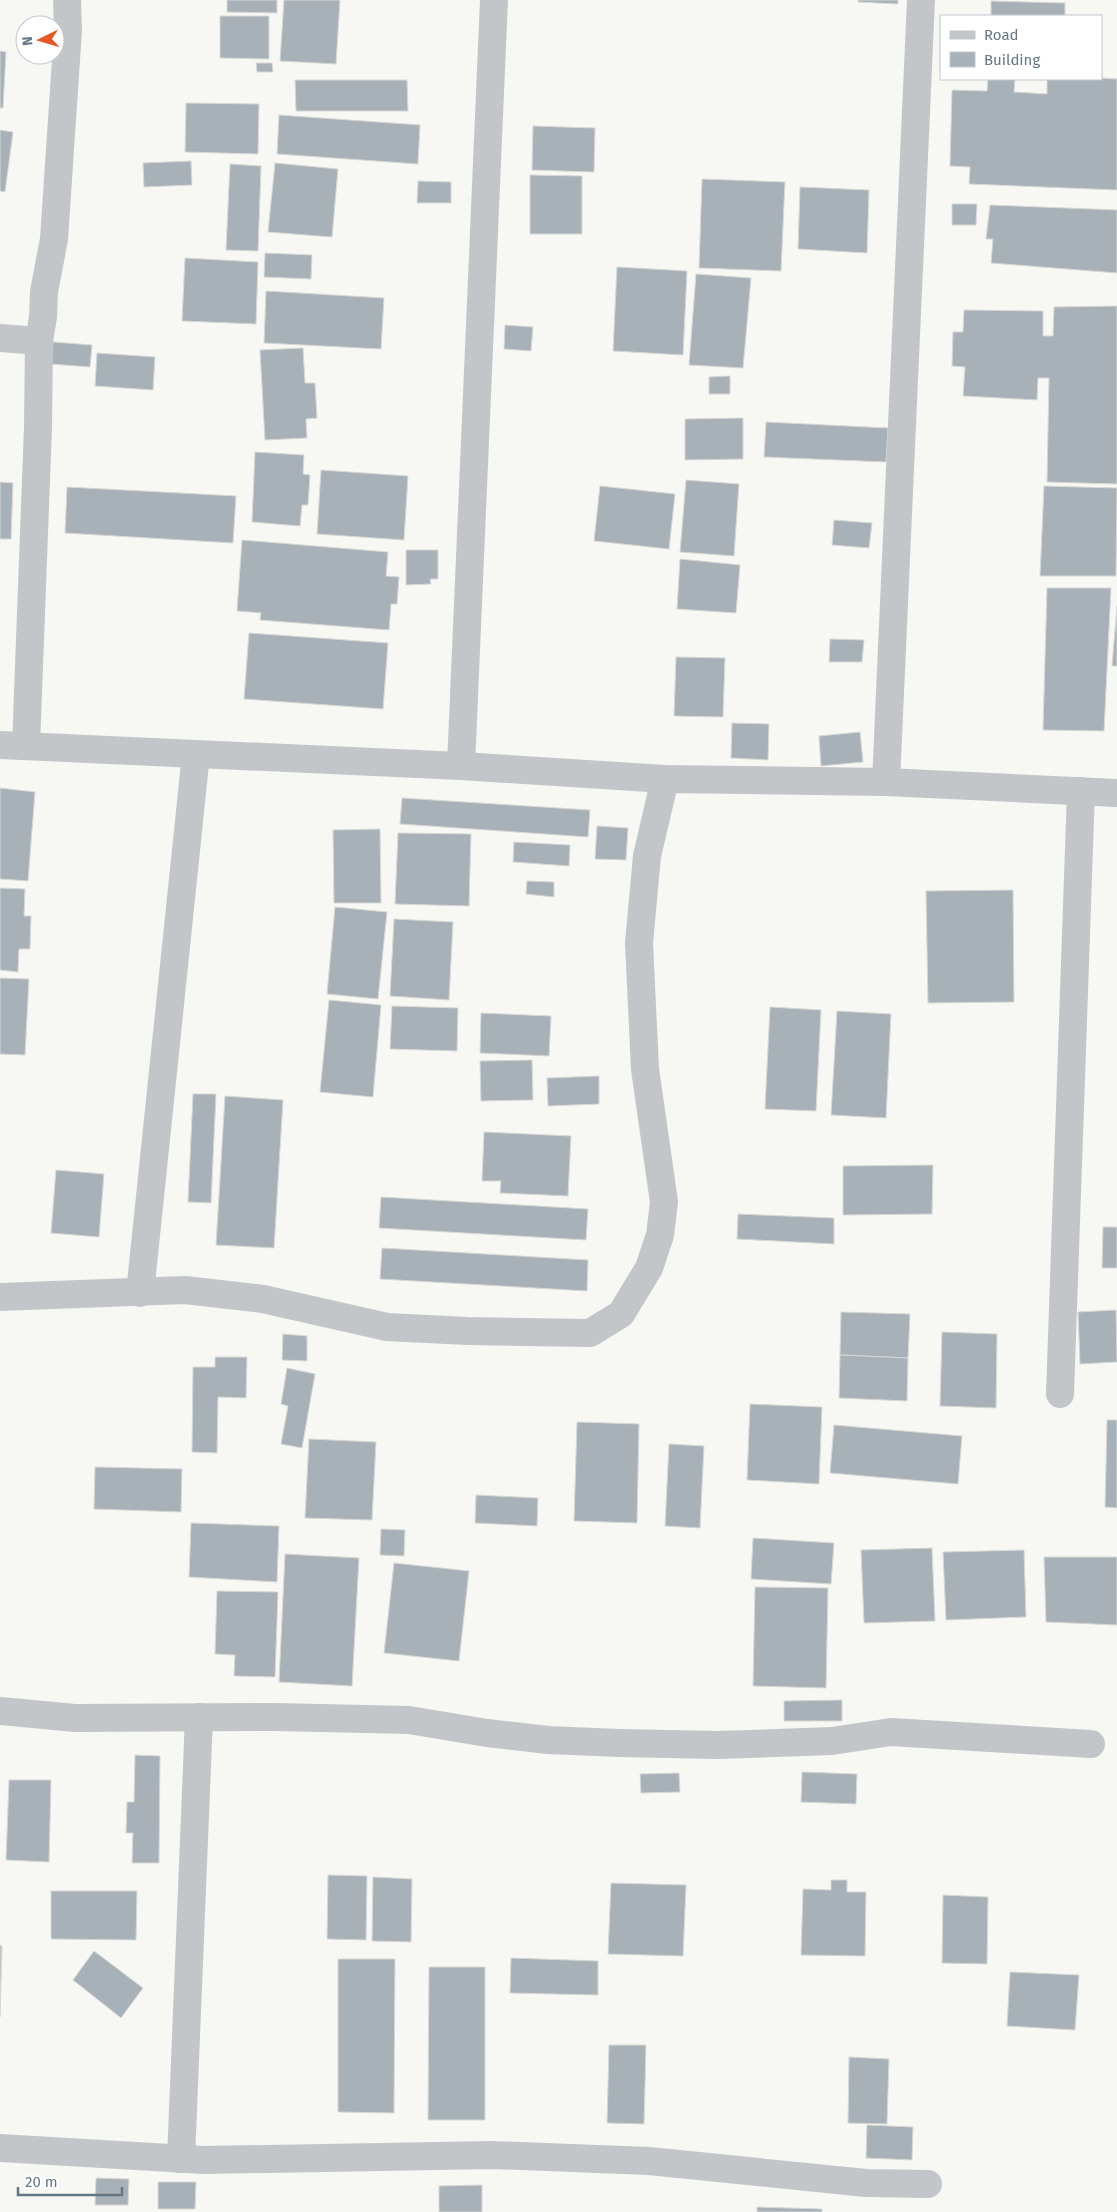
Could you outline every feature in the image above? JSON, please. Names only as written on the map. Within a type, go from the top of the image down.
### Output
[{"type":"street","points":[[67,0],[68,30],[54,239],[44,292],[43,317],[39,341],[38,427],[13,746],[461,766],[665,779],[886,782],[1117,794]]},
{"type":"street","points":[[461,766],[494,0]]},
{"type":"street","points":[[886,782],[921,0]]},
{"type":"street","points":[[0,338],[39,341]]},
{"type":"street","points":[[140,1293],[196,754]]},
{"type":"street","points":[[0,1297],[184,1290],[263,1299],[387,1327],[467,1331],[590,1333],[621,1314],[649,1268],[660,1235],[664,1202],[645,1069],[639,942],[647,856],[665,779]]},
{"type":"street","points":[[1060,1394],[1081,791]]},
{"type":"street","points":[[0,1711],[75,1718],[199,1717],[409,1720],[530,1738],[619,1743],[718,1744],[832,1741],[891,1732],[1091,1744]]},
{"type":"street","points":[[181,2159],[199,1717]]},
{"type":"street","points":[[0,2148],[223,2160],[492,2155],[649,2161],[866,2183],[928,2184]]},
{"type":"building","points":[[227,0],[277,0],[277,13],[227,12]]},
{"type":"building","points":[[284,0],[340,0],[336,64],[280,61]]},
{"type":"building","points":[[858,0],[898,0],[898,4],[858,2]]},
{"type":"building","points":[[991,1],[1065,3],[1065,15],[991,15]]},
{"type":"building","points":[[220,16],[269,16],[269,59],[220,58]]},
{"type":"building","points":[[0,51],[6,52],[3,108],[0,108]]},
{"type":"building","points":[[256,63],[272,63],[273,72],[257,72]]},
{"type":"building","points":[[1117,79],[1117,190],[969,184],[970,167],[950,166],[952,90],[987,91],[988,80],[1015,80],[1014,92],[1047,94],[1047,80]]},
{"type":"building","points":[[295,80],[407,80],[408,111],[296,111]]},
{"type":"building","points":[[186,103],[259,104],[258,154],[185,152]]},
{"type":"building","points":[[279,115],[420,125],[418,164],[277,154]]},
{"type":"building","points":[[533,126],[595,128],[594,172],[532,170]]},
{"type":"building","points":[[0,130],[13,132],[5,192],[0,191]]},
{"type":"building","points":[[191,161],[192,185],[144,187],[143,163]]},
{"type":"building","points":[[275,163],[338,169],[332,237],[268,232]]},
{"type":"building","points":[[230,164],[261,166],[258,251],[226,250]]},
{"type":"building","points":[[530,175],[582,176],[582,234],[530,234]]},
{"type":"building","points":[[702,179],[785,182],[781,271],[699,268]]},
{"type":"building","points":[[418,181],[451,182],[451,203],[417,203]]},
{"type":"building","points":[[800,187],[869,190],[867,253],[798,249]]},
{"type":"building","points":[[952,204],[977,204],[976,225],[952,225]]},
{"type":"building","points":[[990,205],[1117,210],[1117,273],[991,263],[993,239],[986,239]]},
{"type":"building","points":[[265,253],[312,255],[311,279],[264,277]]},
{"type":"building","points":[[185,258],[258,262],[256,324],[182,321]]},
{"type":"building","points":[[617,267],[687,271],[683,355],[613,351]]},
{"type":"building","points":[[696,274],[751,278],[743,368],[689,365]]},
{"type":"building","points":[[266,291],[384,298],[381,349],[264,343]]},
{"type":"building","points":[[1117,306],[1117,484],[1047,482],[1049,378],[1038,378],[1037,400],[963,396],[965,367],[952,366],[953,332],[963,332],[964,310],[1043,311],[1043,336],[1053,336],[1054,307]]},
{"type":"building","points":[[505,325],[533,327],[531,351],[504,349]]},
{"type":"building","points":[[53,342],[92,345],[90,367],[51,364]]},
{"type":"building","points":[[303,348],[305,383],[315,383],[317,418],[306,419],[307,438],[265,440],[260,350]]},
{"type":"building","points":[[97,353],[155,357],[153,390],[95,386]]},
{"type":"building","points":[[730,376],[730,394],[709,394],[709,377]]},
{"type":"building","points":[[743,418],[743,459],[685,460],[685,419]]},
{"type":"building","points":[[766,422],[888,428],[886,462],[764,457]]},
{"type":"building","points":[[255,452],[304,455],[303,474],[310,475],[308,505],[302,505],[300,526],[252,522]]},
{"type":"building","points":[[321,470],[408,476],[404,540],[317,534]]},
{"type":"building","points":[[686,480],[739,484],[734,556],[680,552]]},
{"type":"building","points":[[0,482],[13,483],[11,539],[0,539]]},
{"type":"building","points":[[600,486],[675,494],[669,549],[594,541]]},
{"type":"building","points":[[1044,486],[1117,488],[1116,576],[1040,576]]},
{"type":"building","points":[[67,487],[236,496],[233,543],[65,533]]},
{"type":"building","points":[[834,520],[872,523],[869,548],[832,545]]},
{"type":"building","points":[[242,540],[388,552],[386,576],[399,577],[397,604],[391,604],[389,630],[260,620],[261,613],[237,611]]},
{"type":"building","points":[[406,550],[438,550],[438,579],[430,579],[431,584],[406,585]]},
{"type":"building","points":[[680,559],[740,565],[736,613],[677,609]]},
{"type":"building","points":[[1047,588],[1111,588],[1104,731],[1043,730]]},
{"type":"building","points":[[1117,606],[1117,666],[1112,666]]},
{"type":"building","points":[[249,633],[388,643],[383,709],[244,699]]},
{"type":"building","points":[[830,639],[864,640],[862,662],[829,662]]},
{"type":"building","points":[[676,657],[725,658],[723,717],[674,716]]},
{"type":"building","points":[[732,723],[769,724],[768,760],[731,758]]},
{"type":"building","points":[[860,732],[863,762],[821,766],[819,736]]},
{"type":"building","points":[[0,788],[35,792],[28,881],[0,879]]},
{"type":"building","points":[[402,798],[590,810],[588,837],[400,824]]},
{"type":"building","points":[[597,826],[628,828],[626,860],[595,859]]},
{"type":"building","points":[[380,829],[381,903],[334,903],[333,830]]},
{"type":"building","points":[[398,833],[471,834],[469,906],[395,904]]},
{"type":"building","points":[[514,842],[570,845],[569,866],[513,862]]},
{"type":"building","points":[[527,881],[554,882],[554,897],[526,894]]},
{"type":"building","points":[[0,888],[25,889],[24,916],[31,916],[30,949],[19,949],[18,972],[0,970]]},
{"type":"building","points":[[1013,890],[1014,1002],[928,1003],[926,891]]},
{"type":"building","points":[[335,907],[387,912],[378,999],[327,994]]},
{"type":"building","points":[[394,919],[453,922],[449,1000],[390,996]]},
{"type":"building","points":[[0,978],[29,979],[25,1055],[0,1054]]},
{"type":"building","points":[[329,1000],[381,1005],[373,1097],[320,1092]]},
{"type":"building","points":[[392,1006],[458,1008],[457,1051],[390,1049]]},
{"type":"building","points":[[770,1007],[821,1010],[816,1111],[765,1109]]},
{"type":"building","points":[[837,1011],[891,1014],[886,1118],[831,1115]]},
{"type":"building","points":[[481,1013],[551,1016],[549,1056],[480,1053]]},
{"type":"building","points":[[532,1060],[533,1100],[481,1101],[480,1061]]},
{"type":"building","points":[[599,1076],[599,1104],[548,1106],[547,1078]]},
{"type":"building","points":[[193,1094],[216,1094],[211,1203],[188,1202]]},
{"type":"building","points":[[225,1096],[283,1100],[274,1248],[216,1245]]},
{"type":"building","points":[[484,1132],[571,1136],[568,1196],[500,1193],[501,1181],[482,1181]]},
{"type":"building","points":[[933,1165],[932,1214],[843,1215],[843,1166]]},
{"type":"building","points":[[56,1170],[104,1174],[99,1237],[51,1233]]},
{"type":"building","points":[[381,1197],[588,1209],[586,1240],[379,1228]]},
{"type":"building","points":[[738,1214],[834,1218],[834,1244],[737,1239]]},
{"type":"building","points":[[1103,1227],[1117,1227],[1117,1268],[1102,1268]]},
{"type":"building","points":[[382,1248],[588,1260],[587,1291],[380,1279]]},
{"type":"building","points":[[1116,1310],[1117,1362],[1080,1364],[1078,1312]]},
{"type":"building","points":[[841,1312],[910,1314],[908,1358],[840,1355]]},
{"type":"building","points":[[942,1332],[997,1334],[996,1408],[940,1406]]},
{"type":"building","points":[[283,1334],[307,1336],[307,1361],[282,1360]]},
{"type":"building","points":[[840,1355],[908,1358],[907,1401],[839,1398]]},
{"type":"building","points":[[215,1357],[247,1357],[246,1398],[218,1397],[217,1453],[192,1452],[193,1367],[215,1367]]},
{"type":"building","points":[[287,1368],[315,1374],[302,1448],[281,1444],[288,1406],[281,1404]]},
{"type":"building","points":[[750,1404],[822,1407],[819,1484],[747,1480]]},
{"type":"building","points":[[1107,1420],[1117,1420],[1117,1508],[1105,1507]]},
{"type":"building","points":[[577,1422],[639,1424],[637,1523],[574,1521]]},
{"type":"building","points":[[834,1425],[962,1436],[958,1484],[830,1473]]},
{"type":"building","points":[[309,1439],[376,1442],[372,1520],[305,1518]]},
{"type":"building","points":[[669,1444],[704,1446],[700,1528],[665,1526]]},
{"type":"building","points":[[95,1467],[182,1469],[181,1512],[94,1509]]},
{"type":"building","points":[[476,1495],[538,1498],[537,1526],[475,1523]]},
{"type":"building","points":[[191,1523],[279,1526],[277,1582],[189,1577]]},
{"type":"building","points":[[381,1529],[405,1530],[404,1556],[380,1555]]},
{"type":"building","points":[[753,1538],[834,1543],[831,1584],[751,1579]]},
{"type":"building","points":[[932,1548],[935,1621],[864,1623],[861,1550]]},
{"type":"building","points":[[1024,1550],[1026,1617],[946,1620],[943,1552]]},
{"type":"building","points":[[285,1554],[359,1558],[352,1686],[279,1682]]},
{"type":"building","points":[[1044,1557],[1117,1557],[1117,1625],[1046,1622]]},
{"type":"building","points":[[394,1563],[469,1571],[459,1661],[384,1653]]},
{"type":"building","points":[[755,1587],[828,1588],[826,1688],[753,1686]]},
{"type":"building","points":[[217,1591],[278,1592],[275,1677],[234,1676],[235,1655],[215,1654]]},
{"type":"building","points":[[842,1700],[842,1721],[784,1721],[784,1701]]},
{"type":"building","points":[[135,1755],[160,1756],[159,1863],[132,1863],[133,1833],[126,1833],[127,1802],[134,1802]]},
{"type":"building","points":[[802,1772],[857,1774],[856,1804],[801,1802]]},
{"type":"building","points":[[679,1773],[680,1792],[641,1793],[640,1774]]},
{"type":"building","points":[[9,1780],[51,1780],[49,1862],[6,1860]]},
{"type":"building","points":[[328,1875],[367,1876],[366,1940],[327,1939]]},
{"type":"building","points":[[373,1877],[412,1879],[411,1942],[372,1941]]},
{"type":"building","points":[[831,1880],[847,1880],[847,1892],[866,1892],[865,1956],[801,1955],[803,1889],[831,1890]]},
{"type":"building","points":[[611,1883],[686,1885],[683,1956],[608,1954]]},
{"type":"building","points":[[51,1891],[137,1891],[136,1940],[51,1939]]},
{"type":"building","points":[[943,1895],[988,1897],[987,1964],[942,1963]]},
{"type":"building","points":[[0,1945],[2,1946],[0,2017]]},
{"type":"building","points":[[94,1951],[143,1988],[121,2018],[73,1980]]},
{"type":"building","points":[[511,1958],[598,1961],[598,1995],[510,1993]]},
{"type":"building","points":[[338,1959],[395,1959],[394,2113],[338,2112]]},
{"type":"building","points":[[429,1967],[485,1967],[485,2120],[428,2120]]},
{"type":"building","points":[[1010,1972],[1079,1975],[1075,2030],[1007,2026]]},
{"type":"building","points":[[609,2045],[646,2045],[644,2124],[607,2123]]},
{"type":"building","points":[[849,2057],[889,2059],[887,2124],[848,2123]]},
{"type":"building","points":[[867,2125],[913,2127],[912,2160],[866,2158]]},
{"type":"building","points":[[96,2178],[129,2179],[128,2205],[95,2205]]},
{"type":"building","points":[[158,2182],[196,2182],[195,2209],[158,2209]]},
{"type":"building","points":[[482,2185],[482,2212],[439,2212],[439,2186]]},
{"type":"building","points":[[757,2207],[822,2209],[822,2212],[757,2212]]}]
